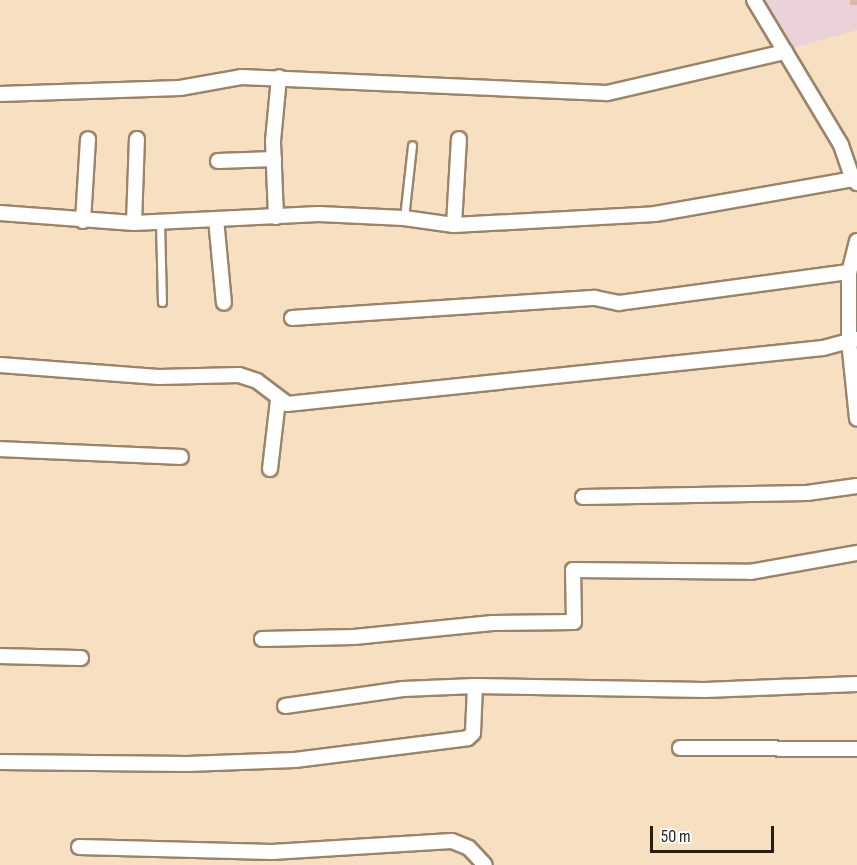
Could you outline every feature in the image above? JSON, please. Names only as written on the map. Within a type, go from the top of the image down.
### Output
[{"type":"street","points":[[0,213],[83,221],[134,223],[276,217],[404,218],[454,225],[655,214],[855,181],[841,145],[754,0]]},
{"type":"street","points":[[0,94],[140,91],[180,88],[241,77],[279,77],[543,93],[607,93],[785,52]]},
{"type":"street","points":[[276,217],[274,159],[279,77]]},
{"type":"street","points":[[134,223],[137,139]]},
{"type":"street","points":[[454,225],[459,139]]},
{"type":"street","points":[[83,221],[88,140]]},
{"type":"street","points":[[218,161],[274,159]]},
{"type":"street","points":[[216,219],[224,303]]},
{"type":"street","points":[[857,241],[849,272],[857,419]]},
{"type":"street","points":[[292,318],[595,298],[619,303],[849,272]]},
{"type":"street","points":[[0,366],[159,376],[239,375],[256,381],[287,404],[639,369],[823,348],[853,340]]},
{"type":"street","points":[[270,469],[279,400]]},
{"type":"street","points":[[0,449],[182,457]]},
{"type":"street","points":[[582,497],[807,493],[857,486]]},
{"type":"street","points":[[262,639],[354,637],[492,624],[574,622],[573,570],[750,572],[857,553]]},
{"type":"street","points":[[0,656],[81,658]]},
{"type":"street","points":[[285,706],[403,689],[475,686],[705,690],[857,684]]},
{"type":"street","points":[[0,762],[187,764],[295,760],[468,738],[473,733],[475,686]]},
{"type":"street","points":[[680,748],[857,749]]},
{"type":"street","points":[[79,848],[272,852],[452,841],[469,848],[485,865]]},
{"type":"lane","points":[[404,218],[412,144]]},
{"type":"lane","points":[[160,222],[162,302]]},
{"type":"shaded area","points":[[763,0],[857,0],[857,30],[792,48]]},
{"type":"building","points":[[850,0],[857,0],[857,5],[850,5]]}]
